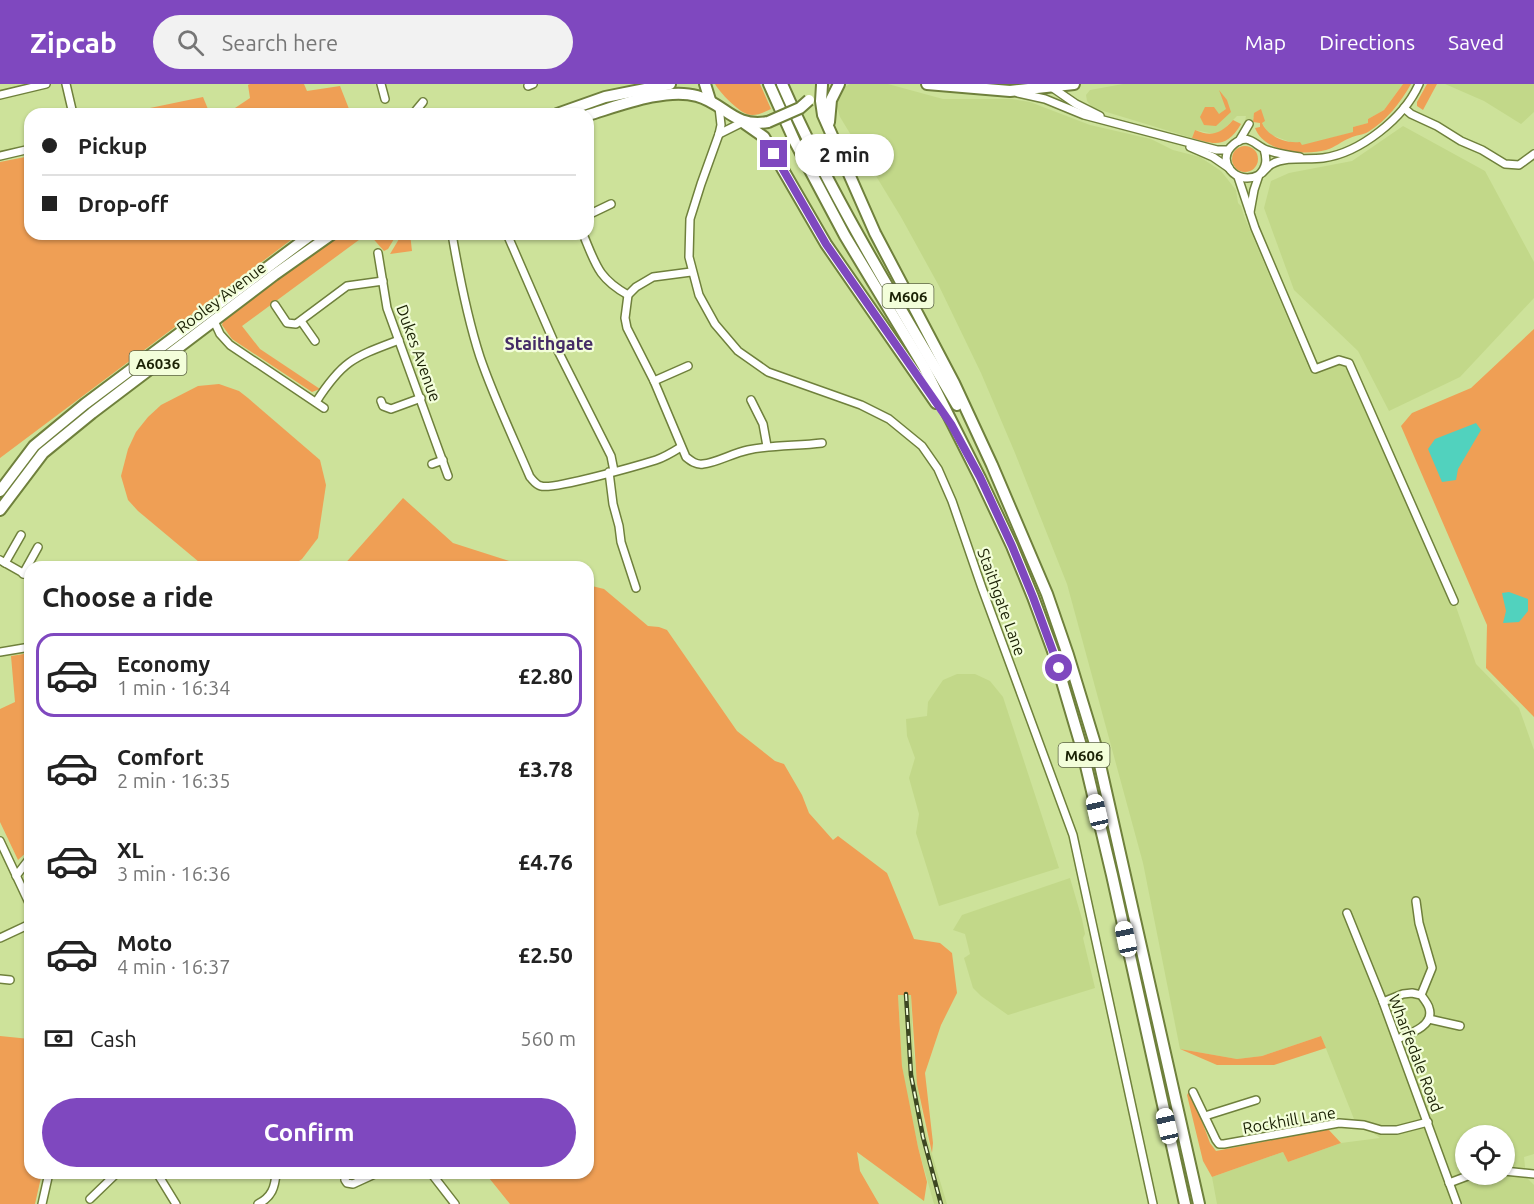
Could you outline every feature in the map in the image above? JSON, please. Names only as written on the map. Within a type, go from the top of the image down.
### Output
[{"type":"highway","points":[[574,108],[606,97],[670,84]]},
{"type":"highway","points":[[705,84],[715,103]]},
{"type":"highway","name":"M606","points":[[769,84],[795,142],[845,236],[924,367],[980,477],[1012,546],[1053,651],[1069,702],[1112,875],[1185,1204]]},
{"type":"highway","name":"M606","points":[[782,84],[807,139],[853,226],[992,465]]},
{"type":"highway","points":[[594,113],[671,94],[688,94],[715,103],[744,122],[768,122],[800,108],[822,84]]},
{"type":"highway","name":"M606","points":[[822,84],[821,105],[875,233],[954,383],[1047,594],[1083,701],[1116,832],[1199,1204]]},
{"type":"highway","points":[[829,125],[831,100],[839,84]]},
{"type":"highway","points":[[927,84],[1010,91],[1074,84]]},
{"type":"highway","name":"M606","points":[[744,122],[764,137],[826,244],[951,424]]},
{"type":"highway","name":"Rooley Avenue","points":[[0,491],[34,446],[85,404],[304,240]]},
{"type":"highway","name":"Rooley Avenue","points":[[0,510],[43,453],[92,413],[324,240]]},
{"type":"highway","name":"M606","points":[[1190,1164],[1206,1204]]},
{"type":"street","points":[[0,95],[22,87],[46,84]]},
{"type":"street","points":[[66,84],[72,108]]},
{"type":"street","points":[[381,84],[385,99]]},
{"type":"street","points":[[1238,177],[1249,179],[1260,174],[1272,163],[1322,159],[1352,148],[1382,131],[1404,108],[1419,84]]},
{"type":"street","points":[[1048,86],[1076,104],[1110,121]]},
{"type":"street","points":[[1010,91],[1045,99],[1083,115],[1217,150],[1228,150]]},
{"type":"street","points":[[418,108],[423,102]]},
{"type":"street","name":"Staithgate Lane","points":[[715,103],[721,124],[719,135],[700,184],[690,219],[688,244],[691,272],[699,295],[715,324],[738,351],[768,372],[861,405],[889,419],[922,446],[942,477],[1073,835],[1153,1204]]},
{"type":"street","points":[[1404,108],[1411,114],[1505,164],[1519,165],[1534,155]]},
{"type":"street","points":[[719,135],[744,122]]},
{"type":"street","points":[[1229,168],[1226,158],[1228,150],[1239,141],[1249,124],[1253,140],[1264,149],[1322,159]]},
{"type":"street","points":[[1157,134],[1201,151],[1229,168],[1238,177],[1274,276],[1315,369],[1340,360],[1349,363],[1454,601]]},
{"type":"street","points":[[1239,141],[1253,140]]},
{"type":"street","points":[[1250,214],[1254,190],[1266,164],[1264,149]]},
{"type":"street","points":[[0,156],[24,150]]},
{"type":"street","points":[[594,212],[611,204]]},
{"type":"street","points":[[453,240],[480,355],[498,404],[530,477],[541,486],[549,486],[658,459],[681,447]]},
{"type":"street","points":[[510,240],[557,349],[610,456],[613,504],[621,542],[636,588]]},
{"type":"street","points":[[586,240],[600,273],[611,285],[628,295]]},
{"type":"street","name":"Dukes Avenue","points":[[378,253],[387,308],[448,476]]},
{"type":"street","points":[[691,272],[652,277],[636,287],[628,295],[625,318],[627,328],[654,381],[687,457],[693,462],[704,464],[767,446],[789,447],[822,443]]},
{"type":"street","points":[[274,305],[287,323],[296,324],[347,286],[383,281]]},
{"type":"street","points":[[214,321],[220,334],[230,345],[324,408]]},
{"type":"street","points":[[301,321],[315,341]]},
{"type":"street","points":[[316,402],[340,369],[354,358],[399,340]]},
{"type":"street","points":[[654,381],[688,366]]},
{"type":"street","points":[[381,401],[383,406],[391,409],[421,398]]},
{"type":"street","points":[[751,400],[763,424],[767,446]]},
{"type":"street","points":[[432,464],[443,460]]},
{"type":"street","points":[[21,535],[2,562],[24,574]]},
{"type":"street","points":[[33,561],[38,547]]},
{"type":"street","points":[[0,652],[24,648]]},
{"type":"street","points":[[0,841],[24,893]]},
{"type":"street","points":[[16,876],[24,866]]},
{"type":"street","points":[[1416,901],[1419,923],[1432,968],[1421,995]]},
{"type":"street","name":"Wharfedale Road","points":[[1347,913],[1397,1039],[1457,1204]]},
{"type":"street","points":[[0,938],[24,927]]},
{"type":"street","points":[[0,979],[10,980]]},
{"type":"street","points":[[1383,1002],[1412,993],[1421,995],[1430,1009],[1429,1019],[1414,1031],[1397,1039]]},
{"type":"street","points":[[1429,1019],[1460,1026]]},
{"type":"street","name":"Rockhill Lane","points":[[1193,1092],[1219,1144],[1339,1123],[1364,1125],[1381,1130],[1396,1130],[1428,1122]]},
{"type":"street","name":"Rockhill Lane","points":[[1206,1116],[1256,1100]]},
{"type":"street","points":[[1515,1172],[1534,1174]]},
{"type":"street","points":[[42,1204],[48,1179]]},
{"type":"street","points":[[90,1199],[111,1179]]},
{"type":"street","points":[[161,1179],[176,1204]]},
{"type":"street","points":[[258,1204],[266,1199],[274,1189],[275,1179]]},
{"type":"street","points":[[345,1180],[353,1184],[364,1179]]},
{"type":"street","points":[[435,1179],[453,1203]]},
{"type":"street","points":[[1449,1183],[1455,1181]]},
{"type":"shaded area","points":[[304,84],[307,91],[340,86],[349,108],[235,108],[250,98],[248,85]]},
{"type":"shaded area","points":[[715,84],[760,84],[771,109],[757,115],[747,114],[730,101]]},
{"type":"shaded area","points":[[850,84],[888,84],[943,99],[1012,99],[1030,102],[1090,125],[1151,139],[1173,150],[1200,157],[1221,171],[1236,190],[1238,203],[1310,371],[1339,360],[1349,363],[1454,601],[1476,664],[1519,708],[1534,750],[1534,1154],[1524,1157],[1526,1177],[1534,1185],[1534,1204],[1217,1204],[1212,1177],[1283,1152],[1288,1162],[1341,1143],[1380,1138],[1354,1119],[1321,1036],[1262,1056],[1237,1059],[1180,1049],[1143,863],[1067,584],[981,373],[939,286],[901,217],[840,117],[837,107],[838,96],[843,88]]},
{"type":"shaded area","points":[[1123,84],[1403,84],[1384,110],[1368,119],[1369,123],[1353,127],[1354,132],[1301,146],[1269,134],[1262,123],[1253,117],[1253,122],[1245,121],[1246,116],[1237,116],[1222,131],[1214,134],[1195,130],[1192,138],[1100,110],[1092,107],[1087,101],[1086,95],[1090,90]]},
{"type":"shaded area","points":[[1403,84],[1411,84],[1398,104],[1375,128],[1326,150],[1296,152],[1276,147],[1260,136],[1255,128],[1260,127],[1260,123],[1253,122],[1254,113],[1261,109],[1265,121],[1262,123],[1273,136],[1289,142],[1300,142],[1302,145],[1353,132],[1353,127],[1368,123],[1368,119],[1384,110]]},
{"type":"shaded area","points":[[1427,84],[1437,84],[1423,110],[1417,106],[1417,102]]},
{"type":"shaded area","points":[[1445,84],[1534,84],[1534,112],[1521,124],[1484,101]]},
{"type":"shaded area","points":[[1219,90],[1227,100],[1231,112],[1216,126],[1204,125],[1200,117],[1205,107],[1214,107],[1219,114],[1226,109]]},
{"type":"shaded area","points":[[203,97],[208,108],[150,108]]},
{"type":"shaded area","points":[[1233,120],[1241,124],[1236,132],[1225,141],[1214,143],[1192,138],[1195,130],[1216,133]]},
{"type":"shaded area","points":[[1403,126],[1485,171],[1534,262],[1534,298],[1460,377],[1389,411],[1358,351],[1294,290],[1264,208],[1271,181],[1289,173],[1352,161]]},
{"type":"shaded area","points":[[1245,146],[1254,150],[1258,159],[1254,168],[1245,172],[1236,168],[1232,159],[1236,150]]},
{"type":"shaded area","points":[[24,157],[24,240],[291,240],[0,458],[0,162]]},
{"type":"shaded area","points":[[335,240],[359,240],[242,326],[260,349],[320,389],[312,392],[232,339],[222,325],[304,260]]},
{"type":"shaded area","points":[[374,240],[393,240],[384,251]]},
{"type":"shaded area","points":[[398,240],[411,240],[412,251],[390,254]]},
{"type":"shaded area","points":[[1534,329],[1534,717],[1486,668],[1487,625],[1401,426],[1412,413],[1471,388]]},
{"type":"shaded area","points":[[219,384],[239,391],[320,460],[326,485],[318,538],[299,561],[198,561],[128,500],[121,476],[128,449],[136,432],[161,405],[198,386]]},
{"type":"shaded area","points":[[403,498],[453,543],[509,561],[347,561]]},
{"type":"shaded area","points":[[594,586],[604,589],[648,626],[667,630],[737,731],[775,761],[784,764],[802,795],[809,813],[833,840],[838,836],[887,873],[914,939],[940,943],[952,953],[957,993],[941,1025],[925,1073],[933,1143],[932,1153],[917,1084],[911,995],[898,995],[902,1066],[927,1182],[924,1201],[857,1152],[860,1171],[879,1204],[510,1204],[490,1179],[594,1179]]},
{"type":"shaded area","points":[[24,654],[24,854],[18,860],[0,822],[0,709],[15,702],[11,656]]},
{"type":"shaded area","points":[[957,674],[975,674],[990,681],[1003,697],[1059,868],[939,906],[916,833],[919,814],[909,778],[915,758],[907,736],[906,719],[927,716],[928,702],[943,680]]},
{"type":"shaded area","points":[[1070,878],[1082,919],[1085,934],[1083,938],[1095,988],[1008,1015],[973,988],[964,958],[970,954],[965,934],[953,930],[962,915]]},
{"type":"shaded area","points":[[911,994],[913,1046],[921,1108],[927,1138],[947,1204],[934,1204],[918,1147],[902,1066],[898,995]]},
{"type":"shaded area","points":[[0,1036],[24,1038],[24,1179],[41,1179],[35,1204],[0,1204]]},
{"type":"shaded area","points":[[1321,1036],[1326,1048],[1274,1065],[1217,1065],[1180,1049],[1237,1059],[1262,1056]]},
{"type":"shaded area","points":[[1190,1089],[1210,1143],[1216,1151],[1328,1129],[1341,1143],[1288,1162],[1283,1152],[1212,1177],[1203,1161],[1187,1095]]},
{"type":"water","points":[[1476,423],[1481,430],[1458,469],[1456,480],[1442,482],[1428,449],[1435,439]]},
{"type":"water","points":[[1509,592],[1528,599],[1528,611],[1519,622],[1503,623],[1506,611],[1502,593]]},
{"type":"railway","points":[[906,994],[911,1075],[923,1137],[941,1204]]},
{"type":"district","name":"Staithgate","points":[[549,343]]},
{"type":"route","points":[[774,154],[826,244],[951,424],[980,477],[1012,546],[1059,668]]}]
